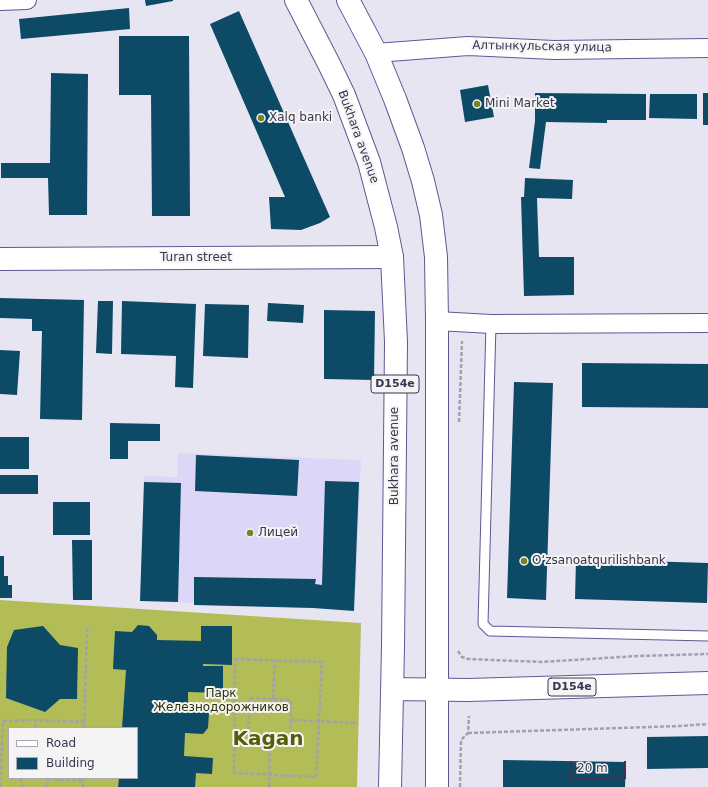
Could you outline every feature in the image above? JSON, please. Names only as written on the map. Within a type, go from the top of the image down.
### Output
[{"type":"main road","name":"Bukhara avenue","points":[[296,0],[344,95],[367,155],[379,196],[392,257],[396,342],[393,689],[390,787]]},
{"type":"main road","points":[[348,0],[376,53],[413,148],[431,215],[436,256],[437,787]]},
{"type":"main road","name":"Turan street","points":[[0,259],[392,257]]},
{"type":"main road","name":"D154e","points":[[393,689],[468,690],[708,683]]},
{"type":"street","points":[[0,1],[27,0]]},
{"type":"street","name":"Алтынкульская улица","points":[[376,53],[468,46],[554,50],[708,48]]},
{"type":"street","points":[[437,321],[491,324],[708,323]]},
{"type":"lane","points":[[491,324],[483,624],[490,631],[708,636]]},
{"type":"path","points":[[459,429],[462,341]]},
{"type":"path","points":[[84,727],[87,628]]},
{"type":"path","points":[[454,647],[462,657],[542,662],[708,654]]},
{"type":"path","points":[[235,659],[275,660],[322,662],[316,777],[234,773],[235,659]]},
{"type":"path","points":[[273,699],[275,660]]},
{"type":"path","points":[[250,698],[291,700],[291,720],[290,742],[270,742],[248,737],[250,698]]},
{"type":"path","points":[[460,787],[461,740],[468,733],[469,716]]},
{"type":"path","points":[[0,787],[3,721],[35,720],[84,722]]},
{"type":"path","points":[[35,720],[36,727]]},
{"type":"path","points":[[291,720],[358,723]]},
{"type":"path","points":[[468,733],[664,727],[708,724]]},
{"type":"path","points":[[269,787],[270,742]]},
{"type":"path","points":[[46,787],[48,779],[83,780],[82,787]]},
{"type":"shaded area","name":"Лицей","points":[[178,453],[361,460],[356,587],[315,584],[313,608],[140,601],[144,476],[177,477]]},
{"type":"green space","name":"Парк Железнодорожников","points":[[0,600],[361,623],[357,787],[0,787]]},
{"type":"building","points":[[145,0],[173,0],[173,1],[146,6]]},
{"type":"building","points":[[129,8],[130,29],[21,39],[19,19]]},
{"type":"building","points":[[239,11],[330,217],[320,223],[301,230],[271,229],[269,197],[285,197],[210,24]]},
{"type":"building","points":[[119,36],[189,36],[190,216],[152,216],[151,95],[119,95]]},
{"type":"building","points":[[51,73],[88,74],[87,215],[49,215],[48,178],[1,178],[1,163],[50,163]]},
{"type":"building","name":"Mini Market","points":[[488,85],[494,117],[465,122],[460,90]]},
{"type":"building","points":[[535,93],[646,94],[646,120],[607,120],[607,123],[546,122],[540,169],[529,168],[535,121]]},
{"type":"building","points":[[703,93],[708,93],[708,125],[703,125]]},
{"type":"building","points":[[650,94],[697,94],[697,119],[649,118]]},
{"type":"building","points":[[525,178],[573,180],[572,199],[537,198],[539,257],[574,257],[574,295],[524,296],[521,197],[524,197]]},
{"type":"building","points":[[0,298],[84,300],[82,420],[40,419],[42,331],[32,331],[32,319],[0,318]]},
{"type":"building","points":[[98,301],[113,301],[112,354],[96,353]]},
{"type":"building","points":[[122,301],[196,304],[193,388],[175,387],[176,356],[121,354]]},
{"type":"building","points":[[268,303],[304,305],[303,323],[267,321]]},
{"type":"building","points":[[205,304],[249,305],[248,358],[203,356]]},
{"type":"building","points":[[324,310],[375,311],[374,380],[324,379]]},
{"type":"building","points":[[0,350],[20,351],[17,395],[0,394]]},
{"type":"building","points":[[582,363],[708,364],[708,408],[582,407]]},
{"type":"building","points":[[514,382],[553,383],[546,600],[507,598]]},
{"type":"building","points":[[110,423],[160,424],[160,441],[128,441],[128,459],[110,459]]},
{"type":"building","points":[[0,437],[29,437],[29,469],[0,469]]},
{"type":"building","points":[[196,455],[299,460],[297,496],[195,491]]},
{"type":"building","points":[[0,475],[38,475],[38,494],[0,494]]},
{"type":"building","points":[[325,481],[359,482],[354,611],[313,608],[194,605],[194,577],[316,579],[315,584],[322,585]]},
{"type":"building","points":[[144,482],[181,483],[178,602],[140,601]]},
{"type":"building","points":[[53,502],[90,502],[90,535],[53,535]]},
{"type":"building","points":[[72,540],[92,540],[92,600],[73,600]]},
{"type":"building","points":[[0,556],[4,556],[4,576],[8,576],[8,585],[12,585],[12,598],[0,598]]},
{"type":"building","points":[[576,559],[708,563],[707,603],[575,599]]},
{"type":"building","points":[[138,625],[149,626],[157,635],[157,640],[201,641],[201,626],[232,626],[232,665],[203,664],[203,666],[223,666],[223,693],[188,692],[188,708],[204,708],[209,713],[208,728],[203,734],[185,733],[184,756],[213,758],[212,774],[196,773],[195,787],[118,787],[119,779],[138,779],[138,727],[122,727],[126,670],[113,669],[115,631],[132,632]]},
{"type":"building","points":[[43,626],[60,645],[78,648],[77,699],[60,699],[45,712],[6,698],[7,647],[14,630]]},
{"type":"building","points":[[708,736],[708,768],[647,769],[647,737]]},
{"type":"building","points":[[503,760],[626,762],[625,787],[503,787]]},
{"type":"place","name":"Mini Market","points":[[477,104]]},
{"type":"place","name":"Xalq banki","points":[[261,118]]},
{"type":"place","name":"Лицей","points":[[250,533]]},
{"type":"place","name":"Oʻzsanoatqurilishbank","points":[[524,561]]},
{"type":"district","name":"Kagan","points":[[268,740]]}]
